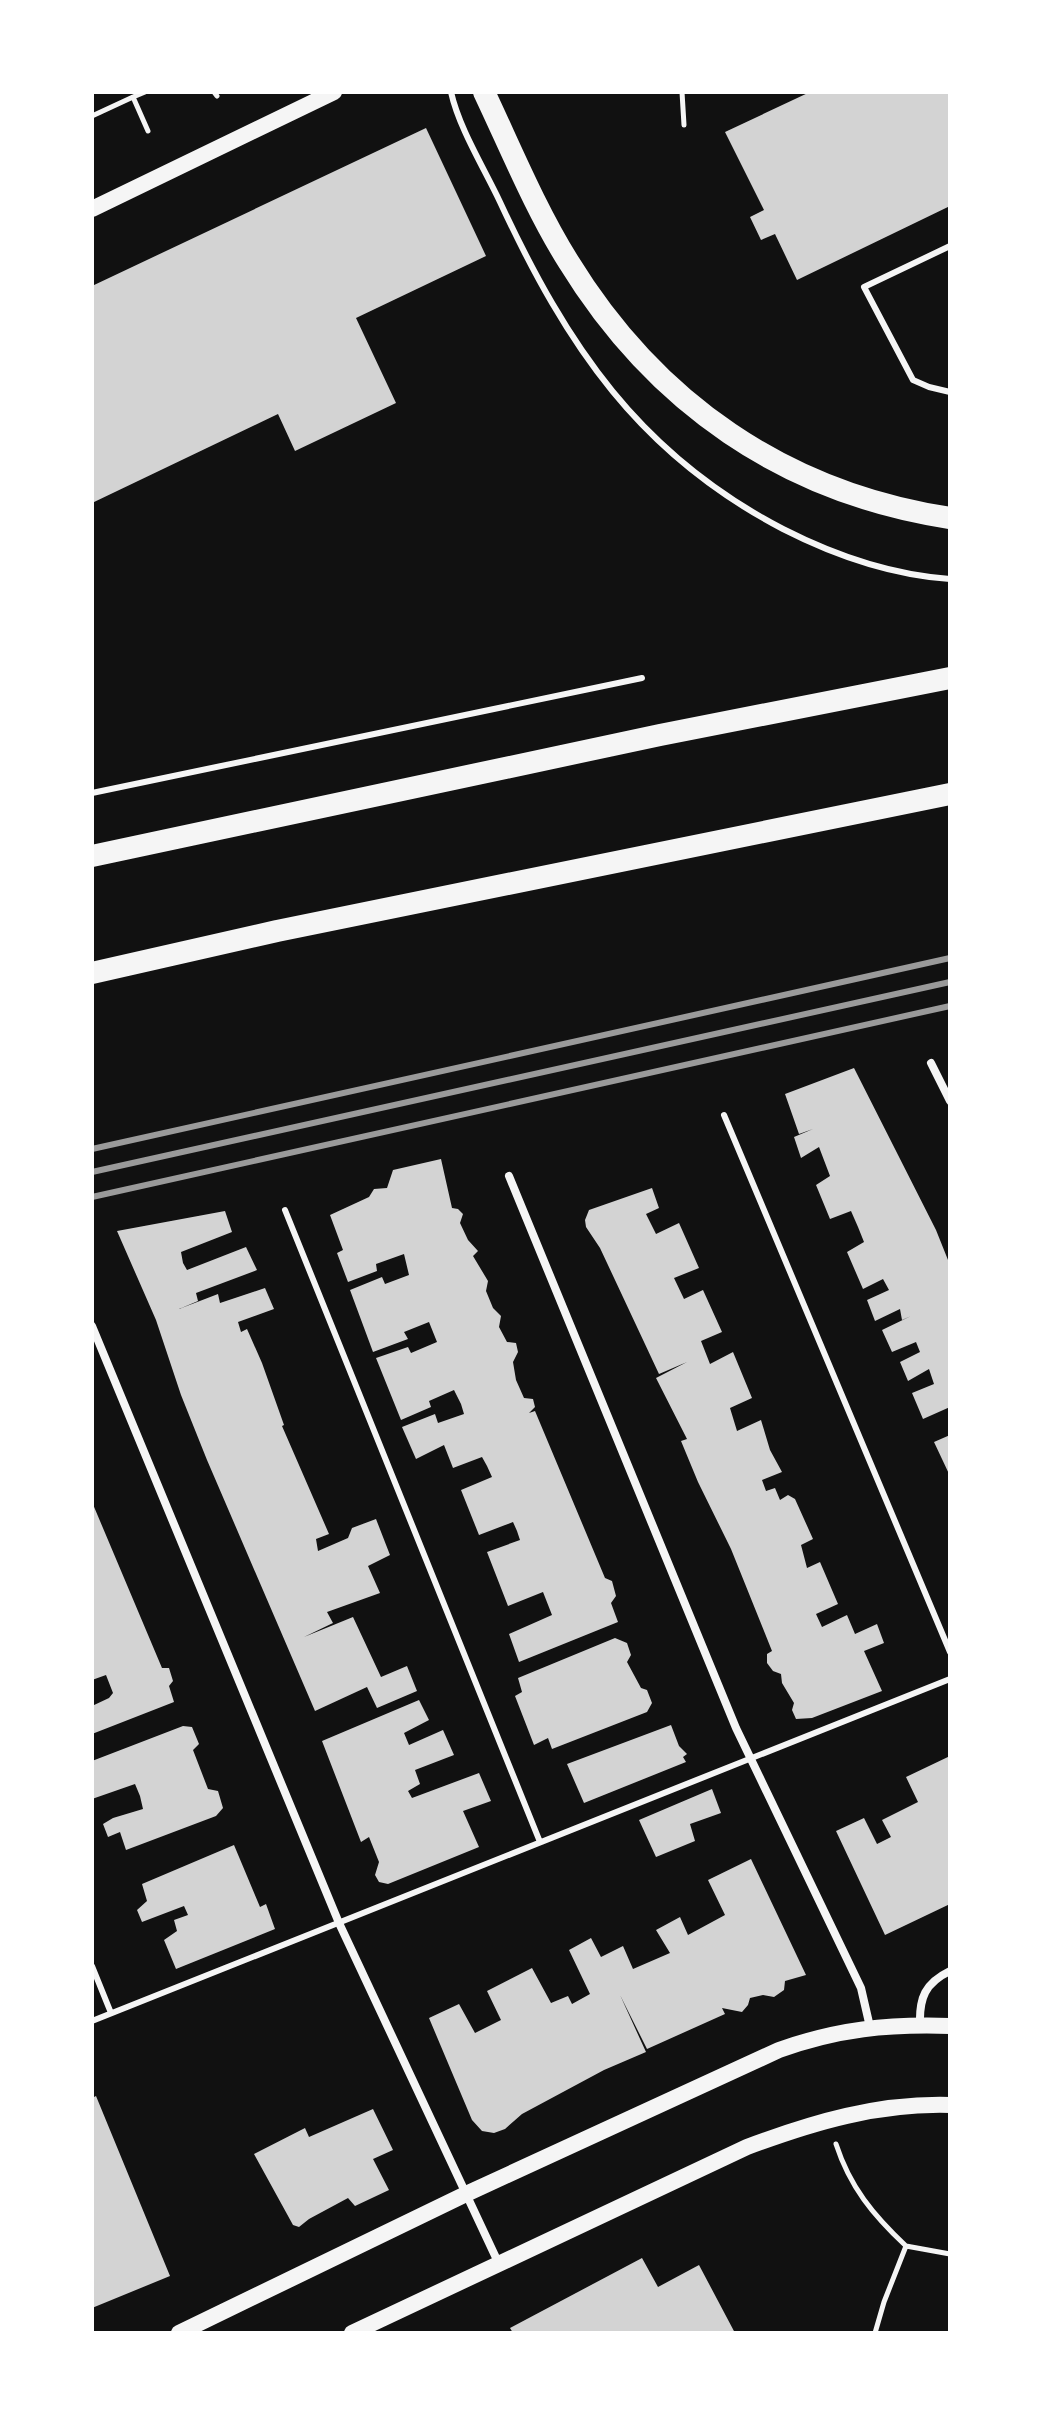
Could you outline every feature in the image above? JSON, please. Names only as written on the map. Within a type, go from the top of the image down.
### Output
[{"type":"highway","points":[[484,92],[567,260],[615,327],[665,383],[724,431],[801,473],[880,503],[950,518]]},
{"type":"highway","points":[[92,856],[660,735],[950,678]]},
{"type":"highway","points":[[92,973],[277,931],[950,794]]},
{"type":"main road","points":[[92,209],[334,92]]},
{"type":"main road","points":[[179,2333],[466,2194],[779,2050],[826,2035],[870,2027],[950,2026]]},
{"type":"main road","points":[[352,2333],[747,2147],[811,2124],[880,2108],[950,2105]]},
{"type":"street","points":[[931,1063],[950,1101]]},
{"type":"street","points":[[509,1176],[750,1759],[861,1988],[870,2027]]},
{"type":"street","points":[[92,1326],[339,1923],[498,2262]]},
{"type":"street","points":[[920,2025],[920,2003],[926,1988],[950,1971]]},
{"type":"lane","points":[[451,92],[516,237],[561,320],[601,378],[664,448],[727,496],[796,535],[862,562],[901,572],[950,579]]},
{"type":"lane","points":[[950,246],[864,287],[913,380],[950,392]]},
{"type":"lane","points":[[92,793],[642,678]]},
{"type":"lane","points":[[724,1115],[950,1652]]},
{"type":"lane","points":[[285,1210],[540,1842]]},
{"type":"lane","points":[[92,2021],[950,1679]]},
{"type":"lane","points":[[92,1966],[111,2013]]},
{"type":"path","points":[[92,116],[145,92]]},
{"type":"path","points":[[682,92],[684,125]]},
{"type":"path","points":[[133,97],[148,131]]},
{"type":"path","points":[[836,2144],[851,2183],[889,2230],[906,2246],[950,2254]]},
{"type":"path","points":[[875,2333],[906,2246]]},
{"type":"building","points":[[810,92],[950,92],[950,206],[797,280],[775,234],[761,240],[750,217],[764,210],[725,132]]},
{"type":"building","points":[[426,128],[486,256],[356,318],[396,403],[295,451],[278,414],[92,503],[92,286]]},
{"type":"building","points":[[854,1068],[936,1230],[950,1265],[950,1407],[923,1419],[912,1393],[934,1384],[929,1369],[908,1381],[900,1362],[920,1352],[916,1342],[892,1352],[882,1330],[911,1316],[902,1320],[900,1309],[875,1321],[867,1300],[889,1290],[883,1279],[863,1289],[847,1252],[864,1242],[858,1227],[851,1211],[830,1219],[816,1185],[830,1176],[819,1147],[801,1158],[794,1137],[813,1129],[799,1134],[785,1094]]},
{"type":"building","points":[[441,1159],[452,1208],[463,1214],[460,1223],[468,1240],[478,1251],[473,1256],[488,1281],[486,1291],[493,1308],[501,1316],[499,1327],[507,1342],[516,1343],[518,1352],[513,1362],[516,1380],[524,1398],[533,1399],[535,1407],[529,1413],[535,1411],[605,1578],[612,1581],[616,1596],[611,1603],[618,1622],[519,1662],[509,1634],[552,1615],[543,1592],[508,1606],[487,1552],[520,1540],[517,1531],[513,1522],[479,1535],[461,1490],[492,1477],[487,1466],[482,1457],[453,1468],[444,1445],[416,1459],[402,1427],[435,1414],[438,1423],[464,1414],[461,1404],[454,1390],[429,1401],[431,1407],[401,1420],[376,1358],[408,1347],[411,1353],[437,1342],[429,1322],[404,1332],[408,1339],[373,1352],[350,1290],[382,1277],[385,1284],[409,1275],[404,1254],[376,1264],[377,1271],[348,1282],[337,1253],[343,1250],[330,1215],[369,1197],[374,1189],[387,1188],[393,1170]]},
{"type":"building","points":[[652,1188],[659,1208],[646,1214],[656,1234],[679,1223],[699,1268],[674,1278],[684,1299],[703,1290],[722,1332],[701,1341],[710,1364],[733,1352],[752,1398],[730,1408],[737,1431],[761,1420],[770,1450],[782,1472],[762,1480],[766,1491],[775,1488],[780,1500],[788,1495],[795,1499],[813,1539],[801,1545],[807,1568],[820,1562],[838,1604],[816,1614],[822,1627],[847,1615],[855,1634],[877,1624],[884,1643],[864,1651],[882,1691],[812,1718],[796,1719],[792,1710],[794,1703],[782,1683],[781,1674],[773,1671],[767,1663],[767,1654],[772,1651],[731,1549],[681,1441],[687,1439],[656,1378],[687,1362],[659,1374],[600,1248],[586,1227],[589,1210]]},
{"type":"building","points":[[225,1211],[232,1232],[181,1252],[183,1263],[187,1270],[246,1247],[257,1270],[196,1293],[198,1301],[179,1309],[218,1294],[220,1303],[265,1288],[274,1309],[238,1322],[241,1332],[247,1329],[262,1363],[282,1426],[329,1534],[316,1539],[318,1551],[348,1538],[352,1528],[376,1519],[390,1555],[368,1566],[380,1593],[327,1612],[333,1623],[304,1637],[353,1617],[381,1677],[407,1666],[417,1691],[377,1708],[367,1687],[315,1711],[207,1460],[156,1320],[117,1231]]},
{"type":"building","points":[[950,1435],[950,1476],[934,1442]]},
{"type":"building","points":[[92,1502],[162,1668],[169,1668],[173,1681],[169,1686],[174,1702],[92,1734],[92,1706],[113,1693],[106,1675],[92,1680]]},
{"type":"building","points":[[615,1638],[627,1643],[631,1655],[627,1662],[641,1688],[647,1690],[652,1703],[647,1712],[552,1749],[548,1738],[534,1745],[515,1696],[522,1692],[518,1678]]},
{"type":"building","points":[[419,1700],[429,1720],[404,1733],[409,1745],[443,1730],[454,1755],[415,1770],[420,1784],[408,1791],[412,1798],[479,1773],[491,1801],[463,1811],[479,1847],[388,1884],[379,1882],[375,1875],[379,1862],[369,1837],[361,1842],[322,1741]]},
{"type":"building","points":[[671,1725],[679,1746],[687,1754],[683,1757],[686,1762],[584,1803],[567,1764]]},
{"type":"building","points":[[183,1726],[192,1727],[199,1744],[193,1750],[208,1789],[218,1791],[223,1808],[216,1816],[126,1850],[120,1832],[108,1837],[103,1824],[143,1809],[140,1796],[135,1784],[92,1799],[92,1761]]},
{"type":"building","points":[[950,1756],[950,1904],[885,1935],[836,1831],[864,1818],[877,1844],[891,1837],[882,1820],[918,1802],[906,1777]]},
{"type":"building","points":[[712,1789],[721,1813],[690,1824],[695,1841],[656,1857],[639,1820]]},
{"type":"building","points":[[234,1845],[260,1907],[266,1904],[275,1929],[176,1969],[164,1940],[177,1931],[174,1920],[188,1915],[184,1906],[142,1922],[137,1910],[147,1901],[142,1884]]},
{"type":"building","points":[[751,1859],[806,1975],[785,1981],[784,1990],[774,1997],[763,1995],[750,1998],[742,2012],[722,2008],[725,2014],[647,2049],[620,1995],[646,2052],[604,2070],[522,2114],[505,2129],[494,2133],[482,2131],[472,2120],[429,2018],[459,2004],[475,2033],[501,2020],[487,1991],[532,1968],[551,2003],[568,1996],[572,2004],[590,1994],[569,1950],[591,1938],[601,1957],[623,1946],[633,1969],[670,1953],[656,1930],[680,1917],[688,1935],[725,1915],[708,1880]]},
{"type":"building","points":[[96,2096],[170,2276],[92,2308],[92,2098]]},
{"type":"building","points":[[373,2109],[393,2150],[373,2159],[389,2190],[355,2206],[348,2198],[299,2227],[293,2225],[254,2154],[305,2128],[309,2137]]},
{"type":"building","points":[[642,2258],[658,2287],[699,2265],[735,2333],[513,2333],[510,2328]]},
{"type":"railway","points":[[92,1149],[950,958]]},
{"type":"railway","points":[[92,1172],[950,982]]},
{"type":"railway","points":[[92,1197],[950,1006]]}]
